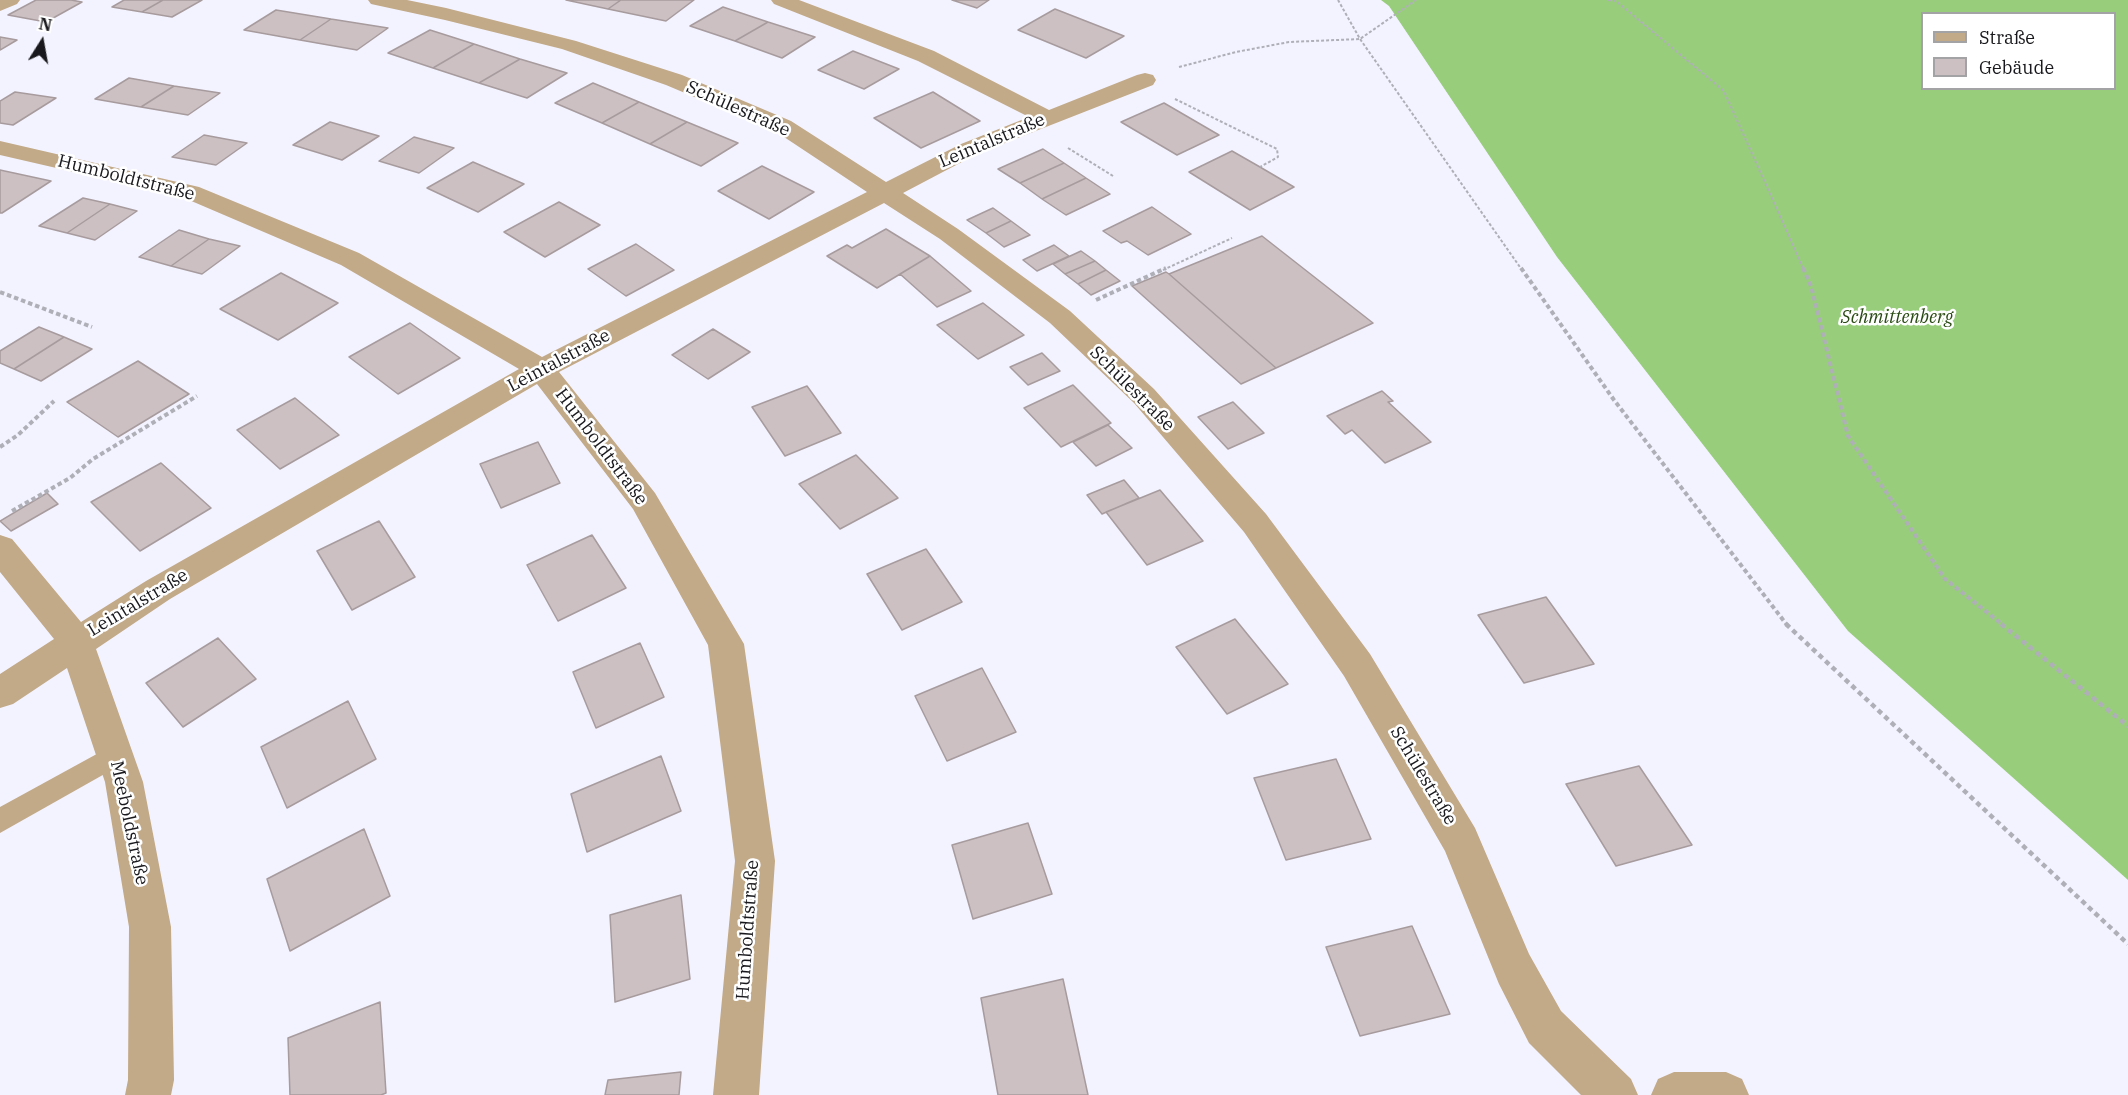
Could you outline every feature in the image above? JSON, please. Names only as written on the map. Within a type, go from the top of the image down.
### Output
[{"type":"street","points":[[0,5],[10,0]]},
{"type":"street","name":"Schülestraße","points":[[378,0],[446,14],[569,45],[674,80],[783,126],[949,234],[1060,317],[1144,396],[1255,523],[1357,665],[1461,841],[1514,969],[1545,1027],[1616,1095]]},
{"type":"street","points":[[781,0],[926,56],[1040,122]]},
{"type":"street","name":"Leintalstraße","points":[[0,693],[76,641],[158,590],[541,369],[969,149],[1142,80]]},
{"type":"street","name":"Humboldtstraße","points":[[0,148],[190,192],[350,259],[541,369],[644,501],[726,644],[755,861],[736,1095]]},
{"type":"street","name":"Meeboldstraße","points":[[5,530],[76,641],[124,782],[150,927],[151,1080],[148,1095]]},
{"type":"street","points":[[1674,1095],[1726,1095]]},
{"type":"lane","points":[[0,821],[115,755]]},
{"type":"path","points":[[1338,0],[1360,39],[1614,400],[1786,624],[2128,944]]},
{"type":"path","points":[[1142,80],[1181,66],[1289,42],[1360,39],[1416,0]]},
{"type":"path","points":[[1608,0],[1616,2],[1724,91],[1811,286],[1848,436],[1945,579],[2128,726]]},
{"type":"path","points":[[1142,80],[1277,149],[1278,157],[1260,167]]},
{"type":"path","points":[[1040,122],[1113,176]]},
{"type":"path","points":[[1112,292],[1232,238]]},
{"type":"path","points":[[0,292],[92,327]]},
{"type":"path","points":[[5,530],[93,459],[197,396]]},
{"type":"path","points":[[0,447],[18,435],[54,401]]},
{"type":"green space","name":"Schmittenberg","points":[[1381,0],[2128,0],[2128,880],[1848,631],[1557,257],[1389,6]]},
{"type":"building","points":[[36,0],[82,2],[46,22],[8,15]]},
{"type":"building","points":[[124,0],[163,0],[142,12],[112,7]]},
{"type":"building","points":[[163,0],[202,0],[172,17],[142,12]]},
{"type":"building","points":[[566,0],[621,0],[608,9]]},
{"type":"building","points":[[621,0],[694,0],[666,21],[608,9]]},
{"type":"building","points":[[952,0],[989,0],[977,8]]},
{"type":"building","points":[[723,7],[768,22],[735,41],[690,26]]},
{"type":"building","points":[[1055,9],[1124,36],[1086,58],[1018,30]]},
{"type":"building","points":[[276,10],[331,19],[300,40],[244,30]]},
{"type":"building","points":[[331,19],[388,28],[357,50],[300,40]]},
{"type":"building","points":[[768,22],[815,37],[782,58],[735,41]]},
{"type":"building","points":[[430,30],[474,44],[433,68],[388,53]]},
{"type":"building","points":[[0,37],[17,40],[0,50]]},
{"type":"building","points":[[474,44],[520,59],[479,83],[433,68]]},
{"type":"building","points":[[853,51],[899,69],[864,89],[818,70]]},
{"type":"building","points":[[520,59],[567,73],[527,98],[479,83]]},
{"type":"building","points":[[129,78],[174,86],[141,107],[95,99]]},
{"type":"building","points":[[593,83],[639,102],[602,123],[555,103]]},
{"type":"building","points":[[174,86],[220,93],[188,115],[141,107]]},
{"type":"building","points":[[15,92],[56,98],[13,125],[0,123],[0,101]]},
{"type":"building","points":[[933,92],[980,121],[921,148],[874,118]]},
{"type":"building","points":[[639,102],[687,122],[650,144],[602,123]]},
{"type":"building","points":[[1164,103],[1219,135],[1177,155],[1121,122]]},
{"type":"building","points":[[330,122],[379,136],[342,160],[293,145]]},
{"type":"building","points":[[687,122],[738,143],[701,166],[650,144]]},
{"type":"building","points":[[204,135],[247,143],[216,165],[172,157]]},
{"type":"building","points":[[414,137],[454,148],[419,173],[379,161]]},
{"type":"building","points":[[1043,149],[1064,163],[1020,183],[998,169]]},
{"type":"building","points":[[1232,151],[1294,187],[1250,210],[1189,172]]},
{"type":"building","points":[[473,162],[524,184],[478,212],[427,188]]},
{"type":"building","points":[[1064,163],[1086,178],[1042,199],[1020,183]]},
{"type":"building","points":[[762,166],[814,192],[769,219],[718,191]]},
{"type":"building","points":[[0,170],[51,181],[0,213]]},
{"type":"building","points":[[1086,178],[1110,194],[1066,215],[1042,199]]},
{"type":"building","points":[[83,198],[110,204],[67,233],[39,226]]},
{"type":"building","points":[[559,202],[600,225],[545,257],[504,232]]},
{"type":"building","points":[[110,204],[137,211],[95,240],[67,233]]},
{"type":"building","points":[[1152,207],[1191,234],[1148,255],[1127,241],[1121,243],[1103,231]]},
{"type":"building","points":[[993,208],[1011,221],[986,233],[967,220]]},
{"type":"building","points":[[1011,221],[1030,235],[1004,247],[986,233]]},
{"type":"building","points":[[886,229],[930,256],[877,288],[827,256],[847,245],[852,248]]},
{"type":"building","points":[[179,230],[209,239],[171,266],[139,257]]},
{"type":"building","points":[[1262,236],[1373,323],[1276,368],[1169,274]]},
{"type":"building","points":[[209,239],[240,246],[202,274],[171,266]]},
{"type":"building","points":[[636,244],[674,270],[626,296],[588,269]]},
{"type":"building","points":[[1054,245],[1069,256],[1037,271],[1023,260]]},
{"type":"building","points":[[1081,251],[1095,261],[1065,274],[1053,264]]},
{"type":"building","points":[[930,256],[971,291],[937,307],[900,274]]},
{"type":"building","points":[[1095,261],[1106,270],[1078,284],[1065,274]]},
{"type":"building","points":[[1106,270],[1120,281],[1091,295],[1078,284]]},
{"type":"building","points":[[1166,272],[1276,368],[1241,384],[1132,286]]},
{"type":"building","points":[[281,273],[338,303],[278,340],[220,309]]},
{"type":"building","points":[[983,303],[1024,335],[978,359],[937,325]]},
{"type":"building","points":[[410,323],[460,358],[398,394],[349,357]]},
{"type":"building","points":[[39,327],[64,337],[14,369],[0,363],[0,351]]},
{"type":"building","points":[[713,329],[750,352],[708,379],[672,355]]},
{"type":"building","points":[[64,337],[92,349],[41,381],[14,369]]},
{"type":"building","points":[[1042,353],[1060,371],[1028,385],[1010,367]]},
{"type":"building","points":[[138,361],[189,394],[118,437],[67,402]]},
{"type":"building","points":[[1073,385],[1111,423],[1061,447],[1024,408]]},
{"type":"building","points":[[807,386],[841,433],[785,456],[752,407]]},
{"type":"building","points":[[1382,391],[1393,401],[1388,402],[1431,442],[1385,463],[1352,430],[1345,434],[1327,416]]},
{"type":"building","points":[[295,398],[339,435],[280,469],[237,430]]},
{"type":"building","points":[[1233,402],[1264,433],[1228,449],[1198,417]]},
{"type":"building","points":[[1108,425],[1132,448],[1096,466],[1073,442]]},
{"type":"building","points":[[538,442],[560,483],[501,508],[480,464]]},
{"type":"building","points":[[856,455],[898,498],[840,529],[799,484]]},
{"type":"building","points":[[161,463],[211,508],[140,551],[91,502]]},
{"type":"building","points":[[1124,480],[1139,498],[1102,514],[1087,495]]},
{"type":"building","points":[[1160,490],[1203,541],[1147,565],[1106,512]]},
{"type":"building","points":[[47,493],[58,504],[11,531],[0,521]]},
{"type":"building","points":[[379,521],[415,577],[352,610],[317,551]]},
{"type":"building","points":[[592,535],[626,588],[558,621],[527,565]]},
{"type":"building","points":[[926,549],[962,602],[902,630],[867,574]]},
{"type":"building","points":[[1546,597],[1594,664],[1524,683],[1478,615]]},
{"type":"building","points":[[1235,619],[1288,684],[1227,714],[1176,647]]},
{"type":"building","points":[[218,638],[256,679],[183,727],[146,683]]},
{"type":"building","points":[[640,643],[664,697],[596,728],[573,672]]},
{"type":"building","points":[[982,668],[1016,732],[947,761],[915,696]]},
{"type":"building","points":[[348,701],[376,759],[287,808],[261,747]]},
{"type":"building","points":[[661,756],[681,811],[587,852],[571,794]]},
{"type":"building","points":[[1336,759],[1371,839],[1286,860],[1254,778]]},
{"type":"building","points":[[1639,766],[1692,845],[1616,866],[1566,784]]},
{"type":"building","points":[[1028,823],[1052,894],[973,919],[952,845]]},
{"type":"building","points":[[364,829],[390,896],[290,951],[267,879]]},
{"type":"building","points":[[681,895],[690,979],[615,1002],[610,915]]},
{"type":"building","points":[[1412,926],[1450,1014],[1360,1036],[1326,947]]},
{"type":"building","points":[[1063,979],[1088,1095],[998,1095],[981,998]]},
{"type":"building","points":[[380,1002],[386,1093],[381,1095],[290,1095],[288,1038]]},
{"type":"building","points":[[681,1072],[679,1095],[605,1095],[608,1080]]}]
